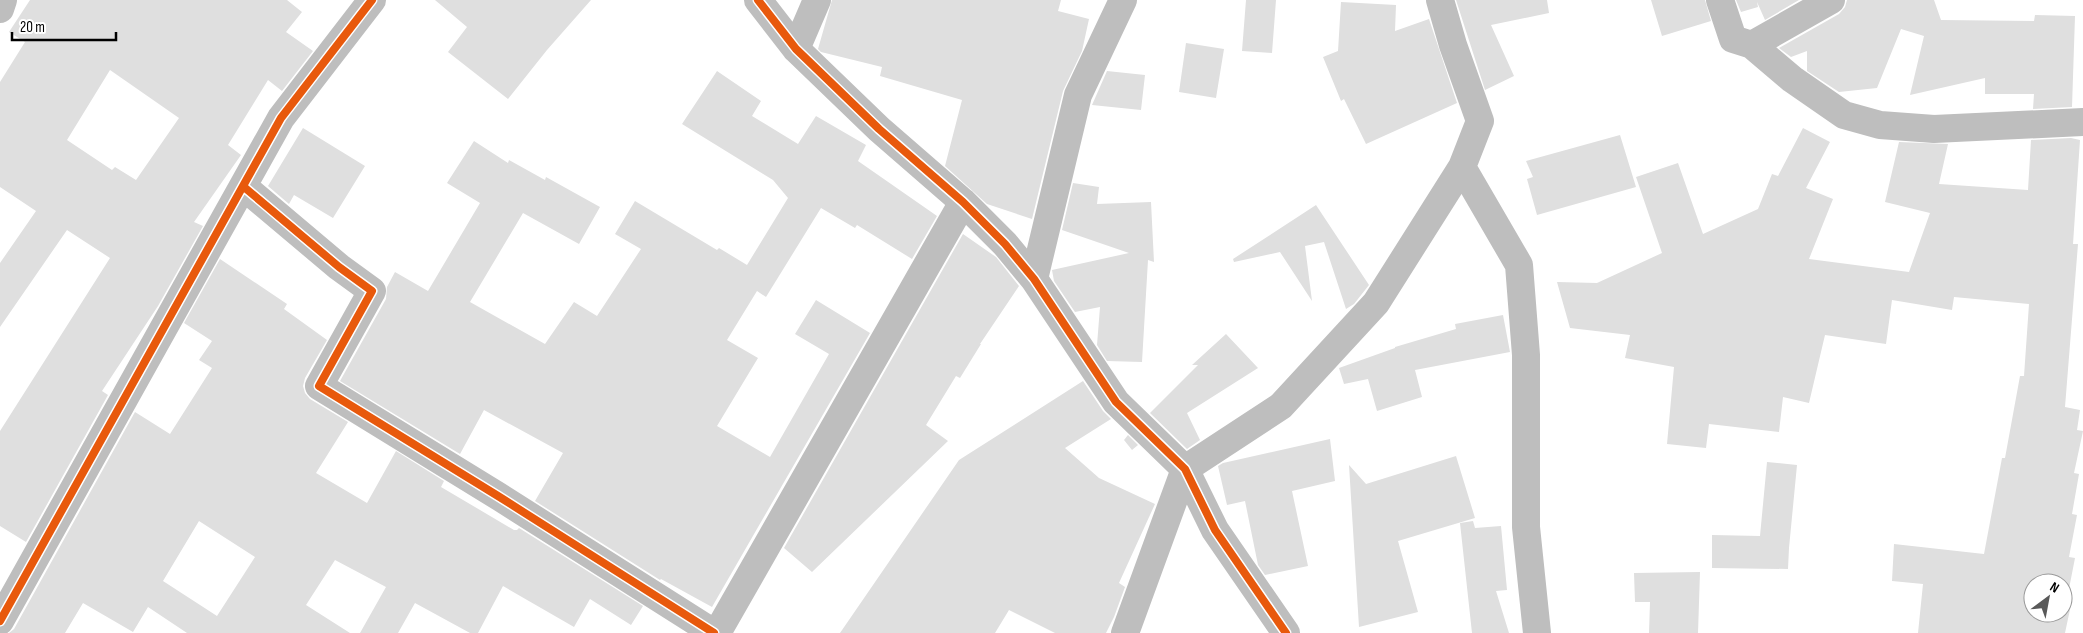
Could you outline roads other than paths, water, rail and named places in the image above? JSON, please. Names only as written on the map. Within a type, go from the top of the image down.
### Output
[{"type":"street","points":[[0,9],[3,0]]},
{"type":"street","points":[[0,621],[281,118],[372,0]]},
{"type":"street","points":[[758,0],[796,49],[879,130],[963,202],[1005,244],[1034,279],[1116,402],[1186,469],[1215,530],[1286,633]]},
{"type":"street","points":[[796,49],[817,0]]},
{"type":"street","points":[[1034,279],[1078,95],[1123,0]]},
{"type":"street","points":[[1125,633],[1186,469],[1281,406],[1376,303],[1462,167],[1480,121],[1453,45],[1440,0]]},
{"type":"street","points":[[1720,0],[1733,40],[1752,45],[1792,79],[1844,115],[1880,125],[1934,129],[2083,122]]},
{"type":"street","points":[[1752,45],[1831,0]]},
{"type":"street","points":[[1462,167],[1519,265],[1526,355],[1526,527],[1537,633]]},
{"type":"street","points":[[244,187],[339,267],[372,291],[319,386],[715,633],[963,202]]}]
